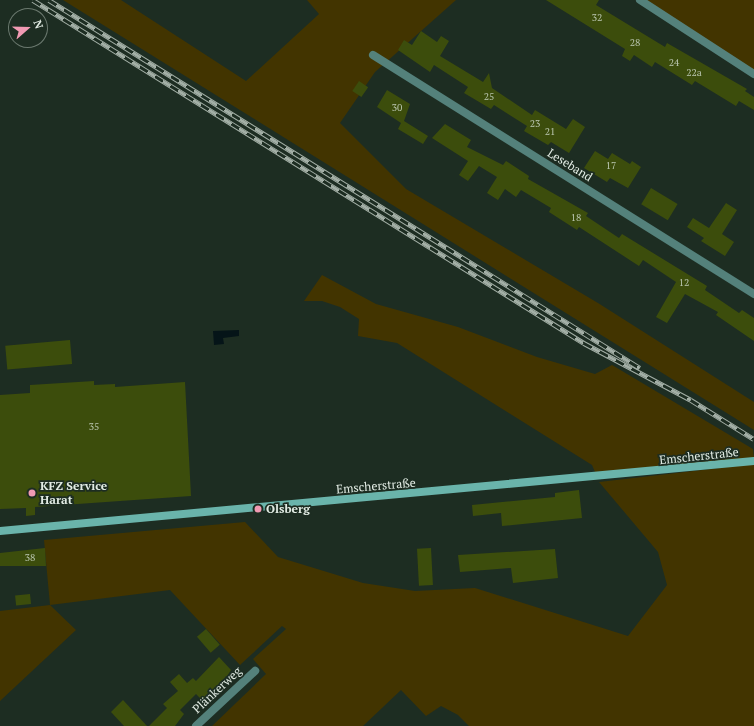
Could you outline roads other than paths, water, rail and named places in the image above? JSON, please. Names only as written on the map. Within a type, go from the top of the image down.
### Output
[{"type":"street","points":[[640,0],[754,74]]},
{"type":"street","name":"Leseband","points":[[373,55],[754,294]]},
{"type":"street","name":"Emscherstraße","points":[[0,532],[754,461]]},
{"type":"street","name":"Plänkerweg","points":[[196,726],[255,671]]},
{"type":"railway","points":[[33,0],[584,343],[691,400],[754,439]]},
{"type":"railway","points":[[49,0],[640,368]]},
{"type":"place","name":"KFZ Service Harat","points":[[32,493]]},
{"type":"place","name":"Olsberg","points":[[258,509]]}]
